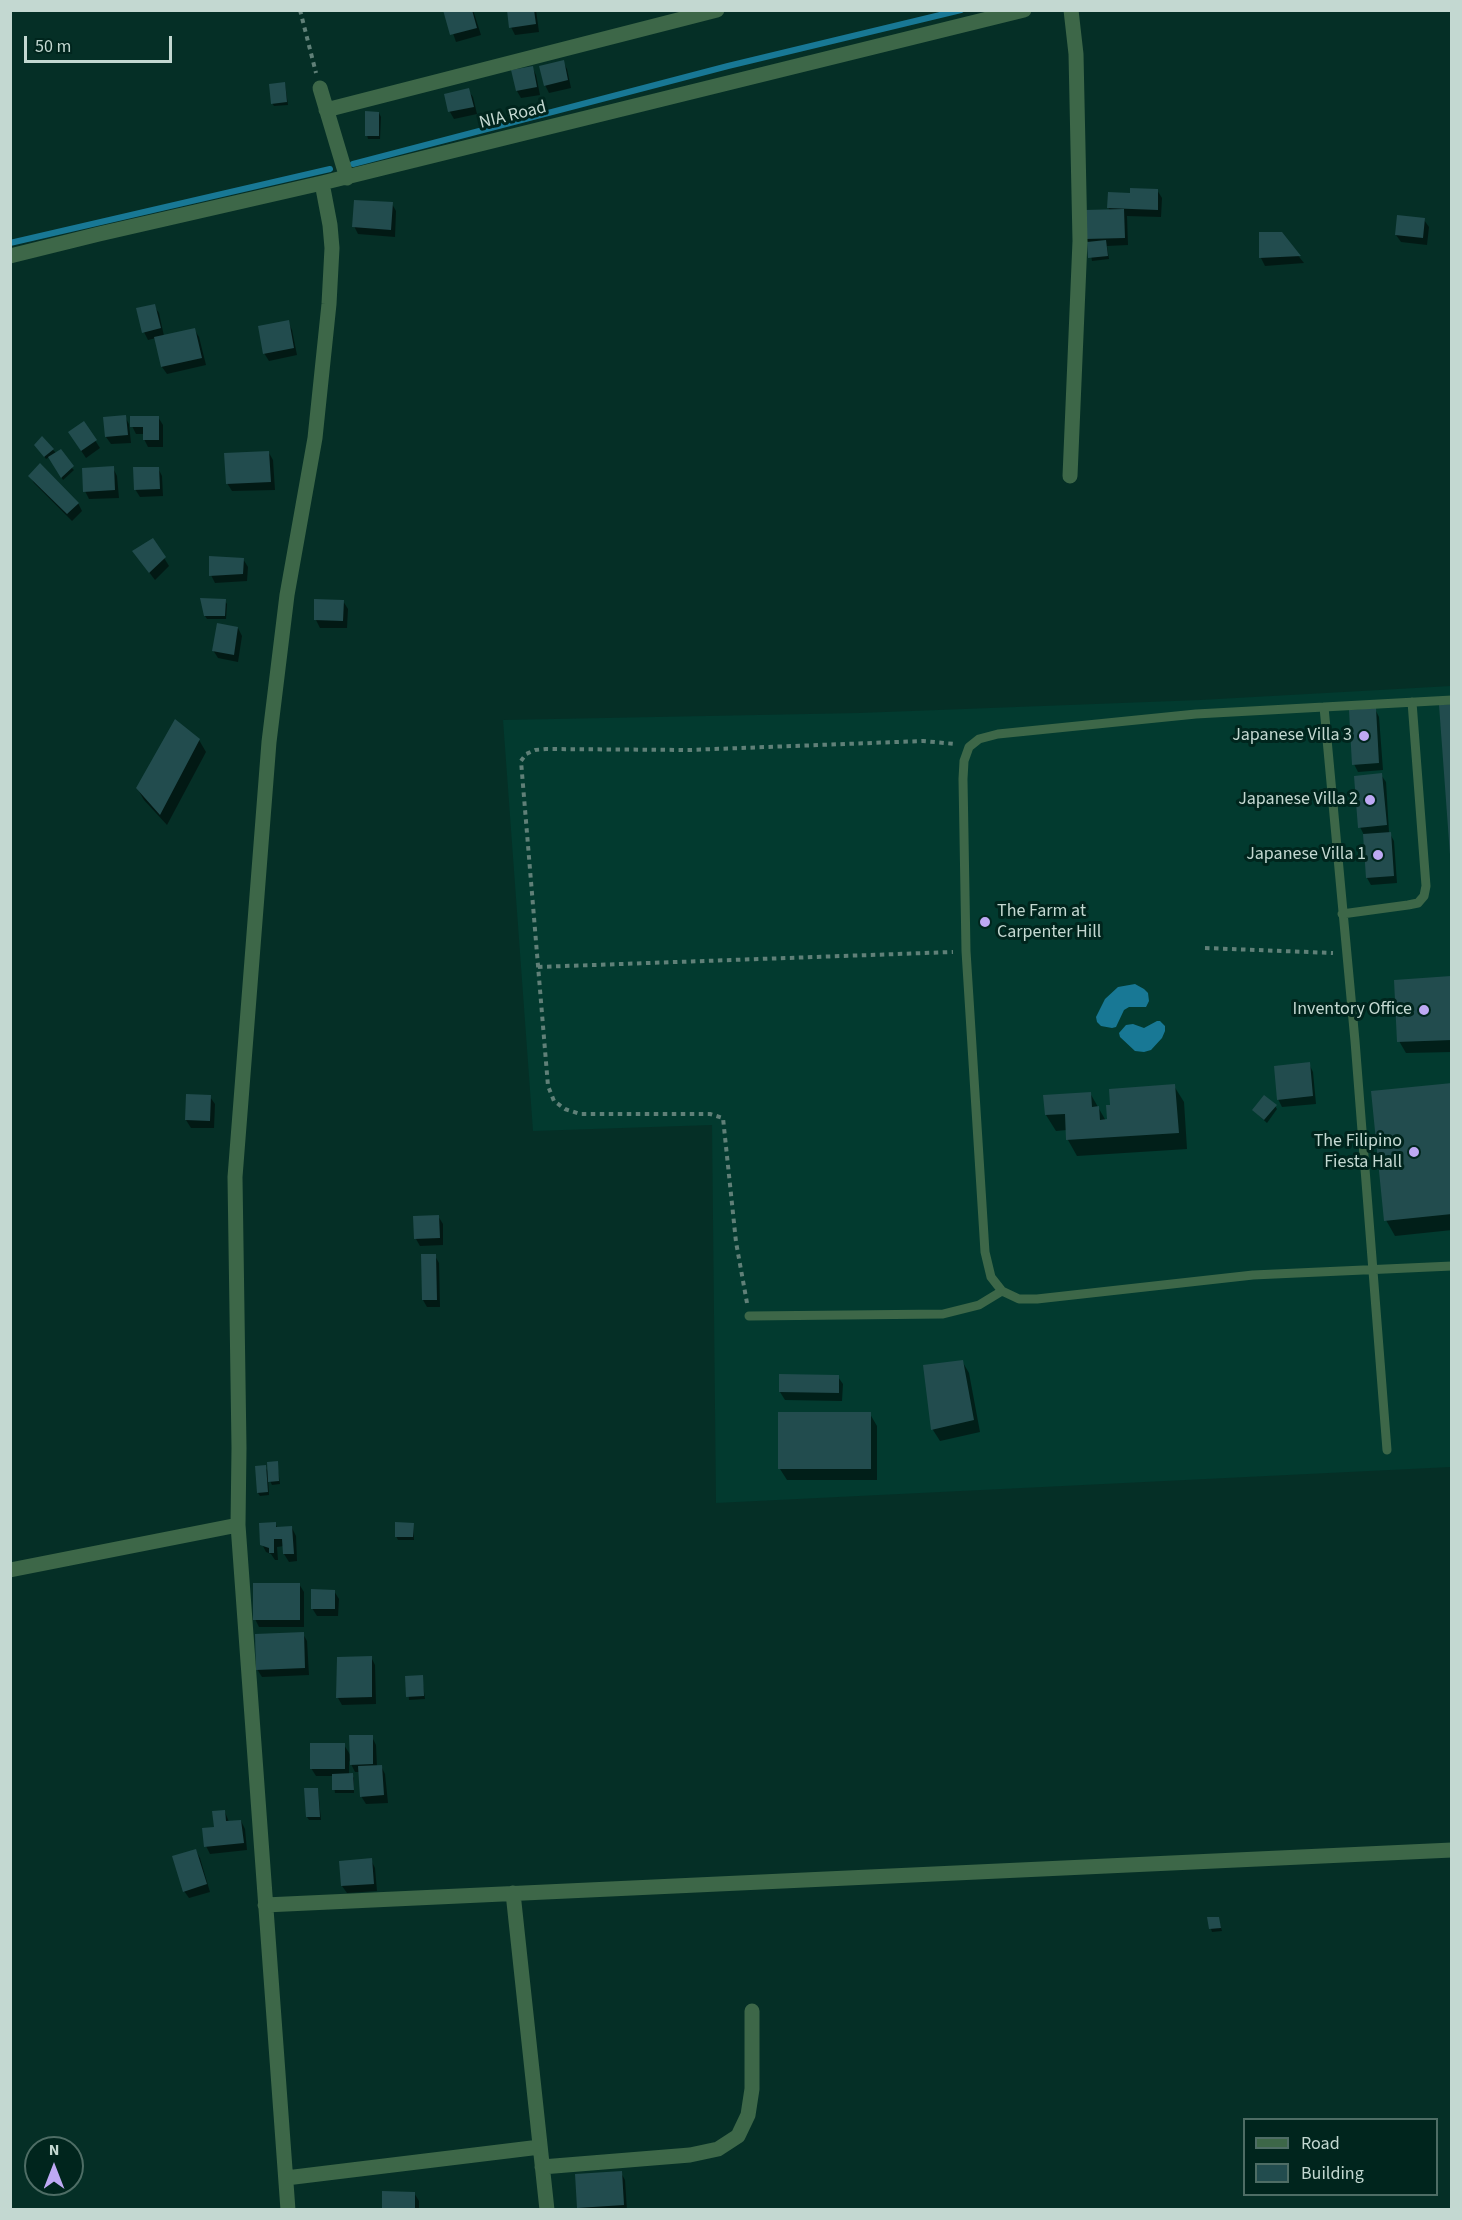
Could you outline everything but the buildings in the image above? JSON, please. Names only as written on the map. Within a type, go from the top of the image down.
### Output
[{"type":"street","points":[[326,110],[717,10]]},
{"type":"street","name":"NIA Road","points":[[10,256],[347,177],[1024,10]]},
{"type":"street","points":[[1070,476],[1080,250],[1076,54],[1071,10]]},
{"type":"street","points":[[320,88],[347,177]]},
{"type":"street","points":[[288,2210],[237,1525],[239,1448],[235,1178],[269,742],[294,547],[315,438],[329,304],[331,236],[322,183]]},
{"type":"street","points":[[10,1570],[237,1525]]},
{"type":"street","points":[[266,1905],[1452,1850]]},
{"type":"street","points":[[513,1893],[547,2210]]},
{"type":"street","points":[[542,2167],[690,2155],[718,2149],[738,2136],[748,2115],[752,2089],[752,2011]]},
{"type":"street","points":[[286,2178],[540,2146]]},
{"type":"lane","points":[[1452,700],[1196,714],[998,734],[979,739],[969,747],[964,761],[963,778],[966,951],[985,1252],[991,1277],[1002,1291],[1019,1299],[1036,1299],[1253,1275],[1452,1266]]},
{"type":"lane","points":[[1342,914],[1418,903],[1424,896],[1426,886],[1412,702]]},
{"type":"lane","points":[[1324,707],[1374,1270],[1387,1450]]},
{"type":"lane","points":[[749,1316],[943,1314],[979,1305],[1002,1291]]},
{"type":"path","points":[[300,10],[320,88]]},
{"type":"path","points":[[749,1316],[736,1242],[723,1118],[710,1114],[580,1114],[565,1109],[554,1101],[548,1086],[522,761],[526,754],[546,749],[689,750],[922,741],[969,747]]},
{"type":"path","points":[[1205,948],[1346,953]]},
{"type":"path","points":[[538,967],[966,951]]},
{"type":"shaded area","name":"The Farm at Carpenter Hill","points":[[1451,686],[1451,1467],[716,1503],[712,1125],[533,1131],[503,720],[859,713],[1200,700]]},
{"type":"water","points":[[1135,984],[1148,993],[1149,1001],[1146,1007],[1129,1007],[1124,1010],[1116,1027],[1101,1026],[1096,1017],[1105,999],[1118,987]]},
{"type":"water","points":[[1157,1021],[1165,1026],[1165,1031],[1151,1050],[1135,1051],[1120,1037],[1119,1033],[1126,1025],[1133,1024],[1144,1028]]},
{"type":"waterway","points":[[353,164],[728,66],[961,10]]},
{"type":"waterway","points":[[10,243],[330,169]]},
{"type":"place","name":"Japanese Villa 3","points":[[1364,736]]},
{"type":"place","name":"Japanese Villa 2","points":[[1370,800]]},
{"type":"place","name":"Japanese Villa 1","points":[[1378,855]]},
{"type":"place","name":"The Farm at Carpenter Hill","points":[[985,922]]},
{"type":"place","name":"Inventory Office","points":[[1424,1010]]},
{"type":"place","name":"The Filipino Fiesta Hall","points":[[1414,1152]]}]
